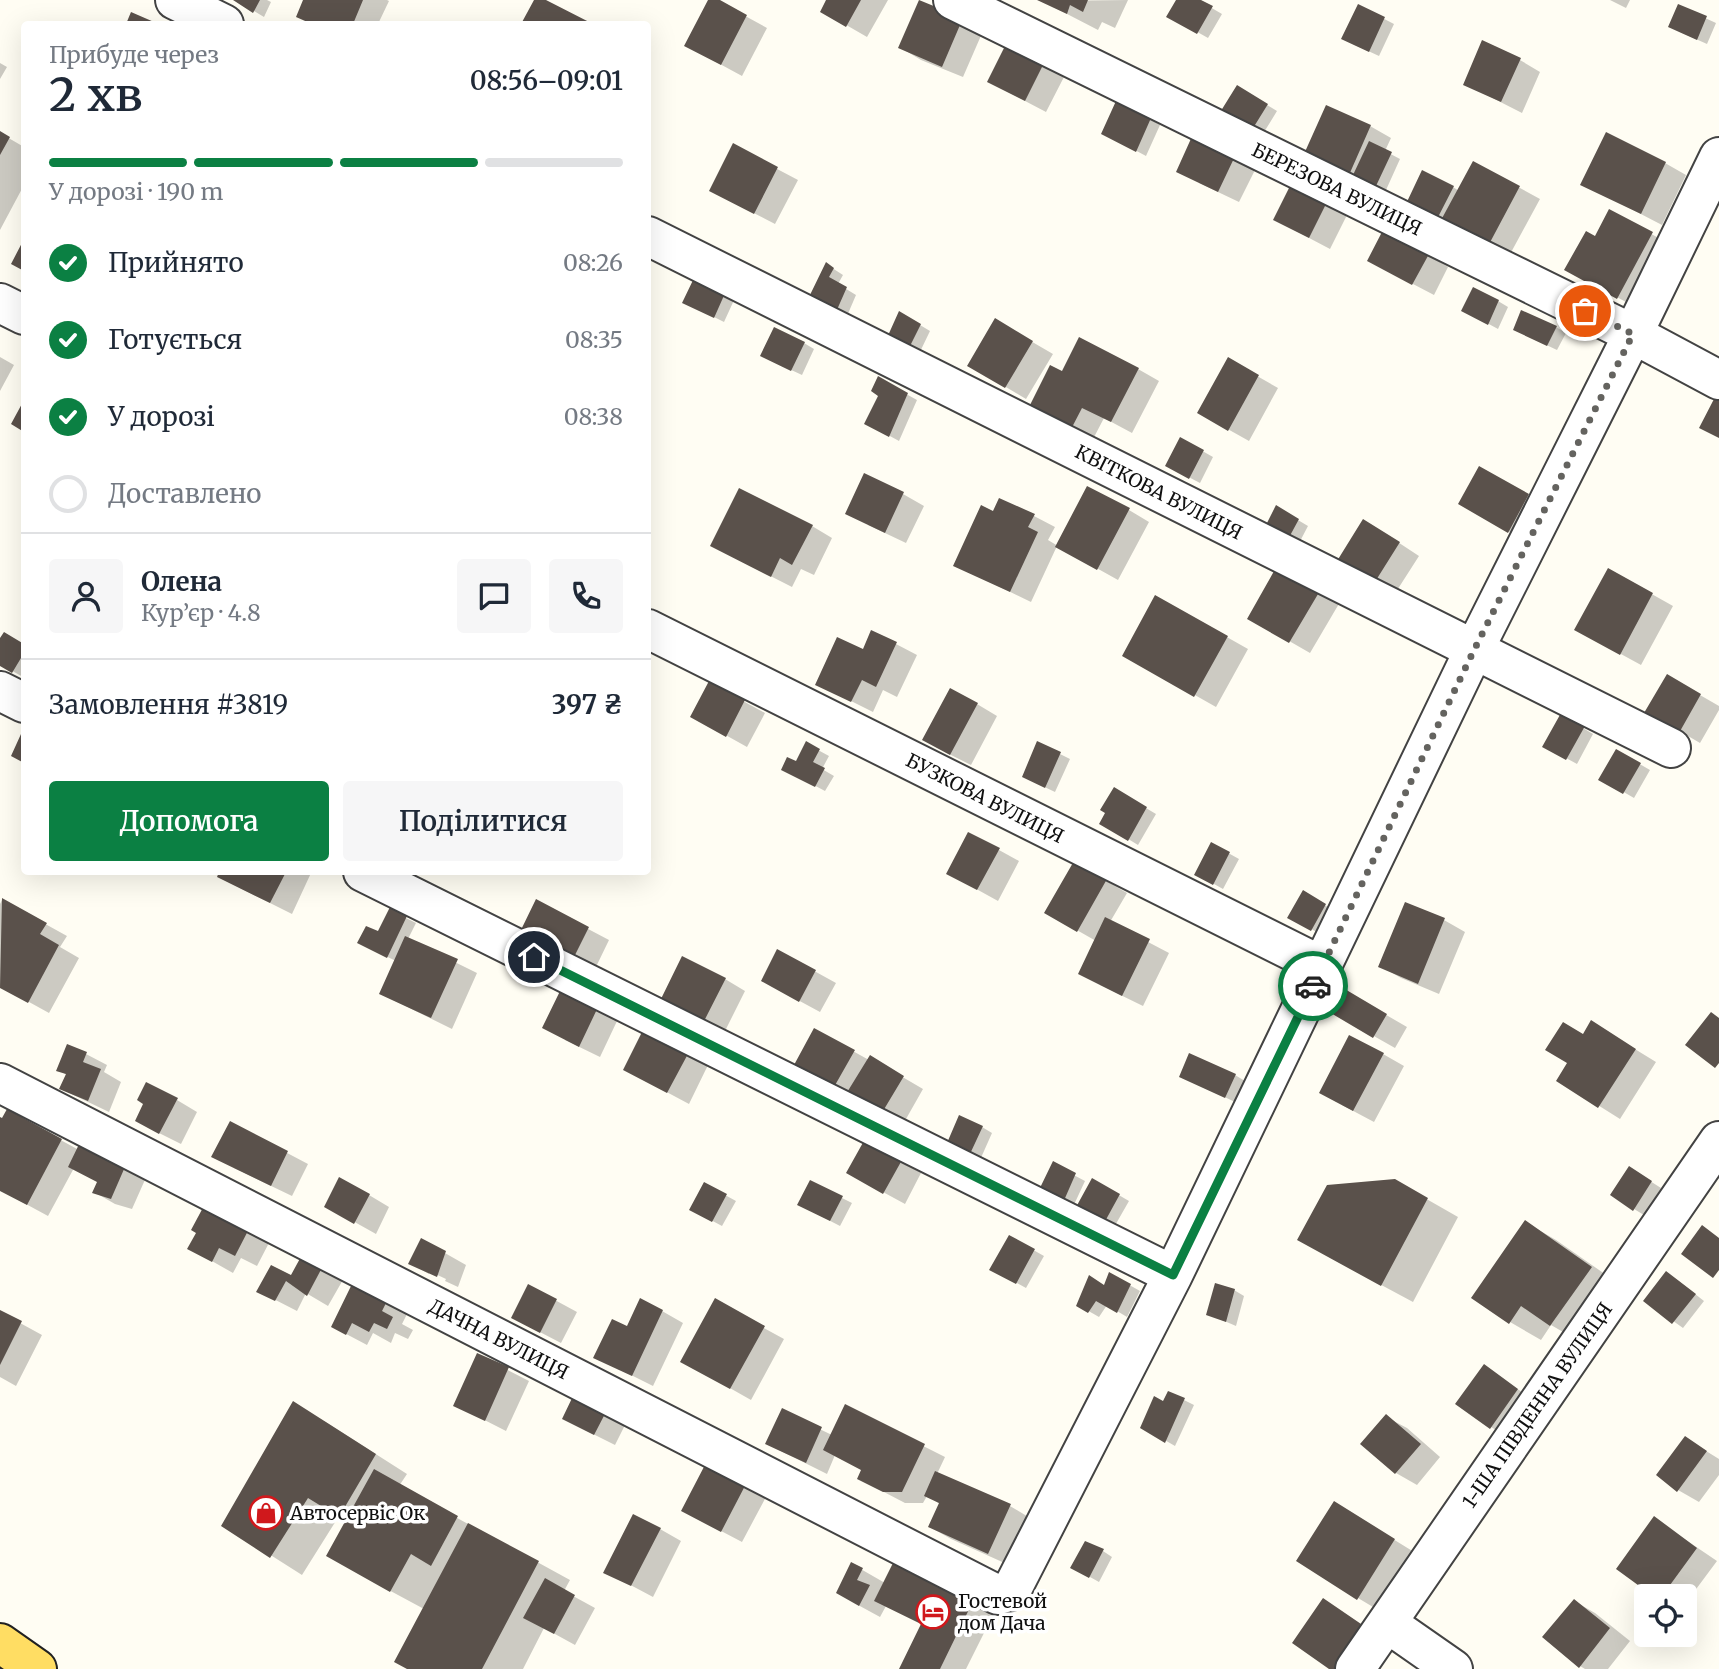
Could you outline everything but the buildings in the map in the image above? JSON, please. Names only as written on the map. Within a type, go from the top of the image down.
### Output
[{"type":"main road","points":[[0,1643],[37,1669]]},
{"type":"street","points":[[174,0],[217,21]]},
{"type":"street","name":"БЕРЕЗОВА ВУЛИЦЯ","points":[[953,0],[1633,334],[1719,380]]},
{"type":"street","points":[[369,875],[1173,1275],[1474,650],[1719,157]]},
{"type":"street","name":"КВІТКОВА ВУЛИЦЯ","points":[[651,238],[1671,748]]},
{"type":"street","points":[[0,303],[21,314]]},
{"type":"street","name":"БУЗКОВА ВУЛИЦЯ","points":[[651,630],[1322,966]]},
{"type":"street","points":[[0,691],[21,702]]},
{"type":"street","name":"ДАЧНА ВУЛИЦЯ","points":[[0,1083],[998,1595],[1012,1591],[1173,1275]]},
{"type":"street","name":"1-ША ПІВДЕННА ВУЛИЦЯ","points":[[1355,1669],[1719,1141]]},
{"type":"street","points":[[1387,1623],[1453,1669]]},
{"type":"way so far","points":[[1313,986],[1474,650],[1633,334],[1585,311]]},
{"type":"place","name":"Автосервіс Ок","points":[[266,1513]]},
{"type":"place","name":"Гостевой дом Дача","points":[[933,1612]]},
{"type":"route","points":[[534,957],[1173,1275],[1313,986]]}]
